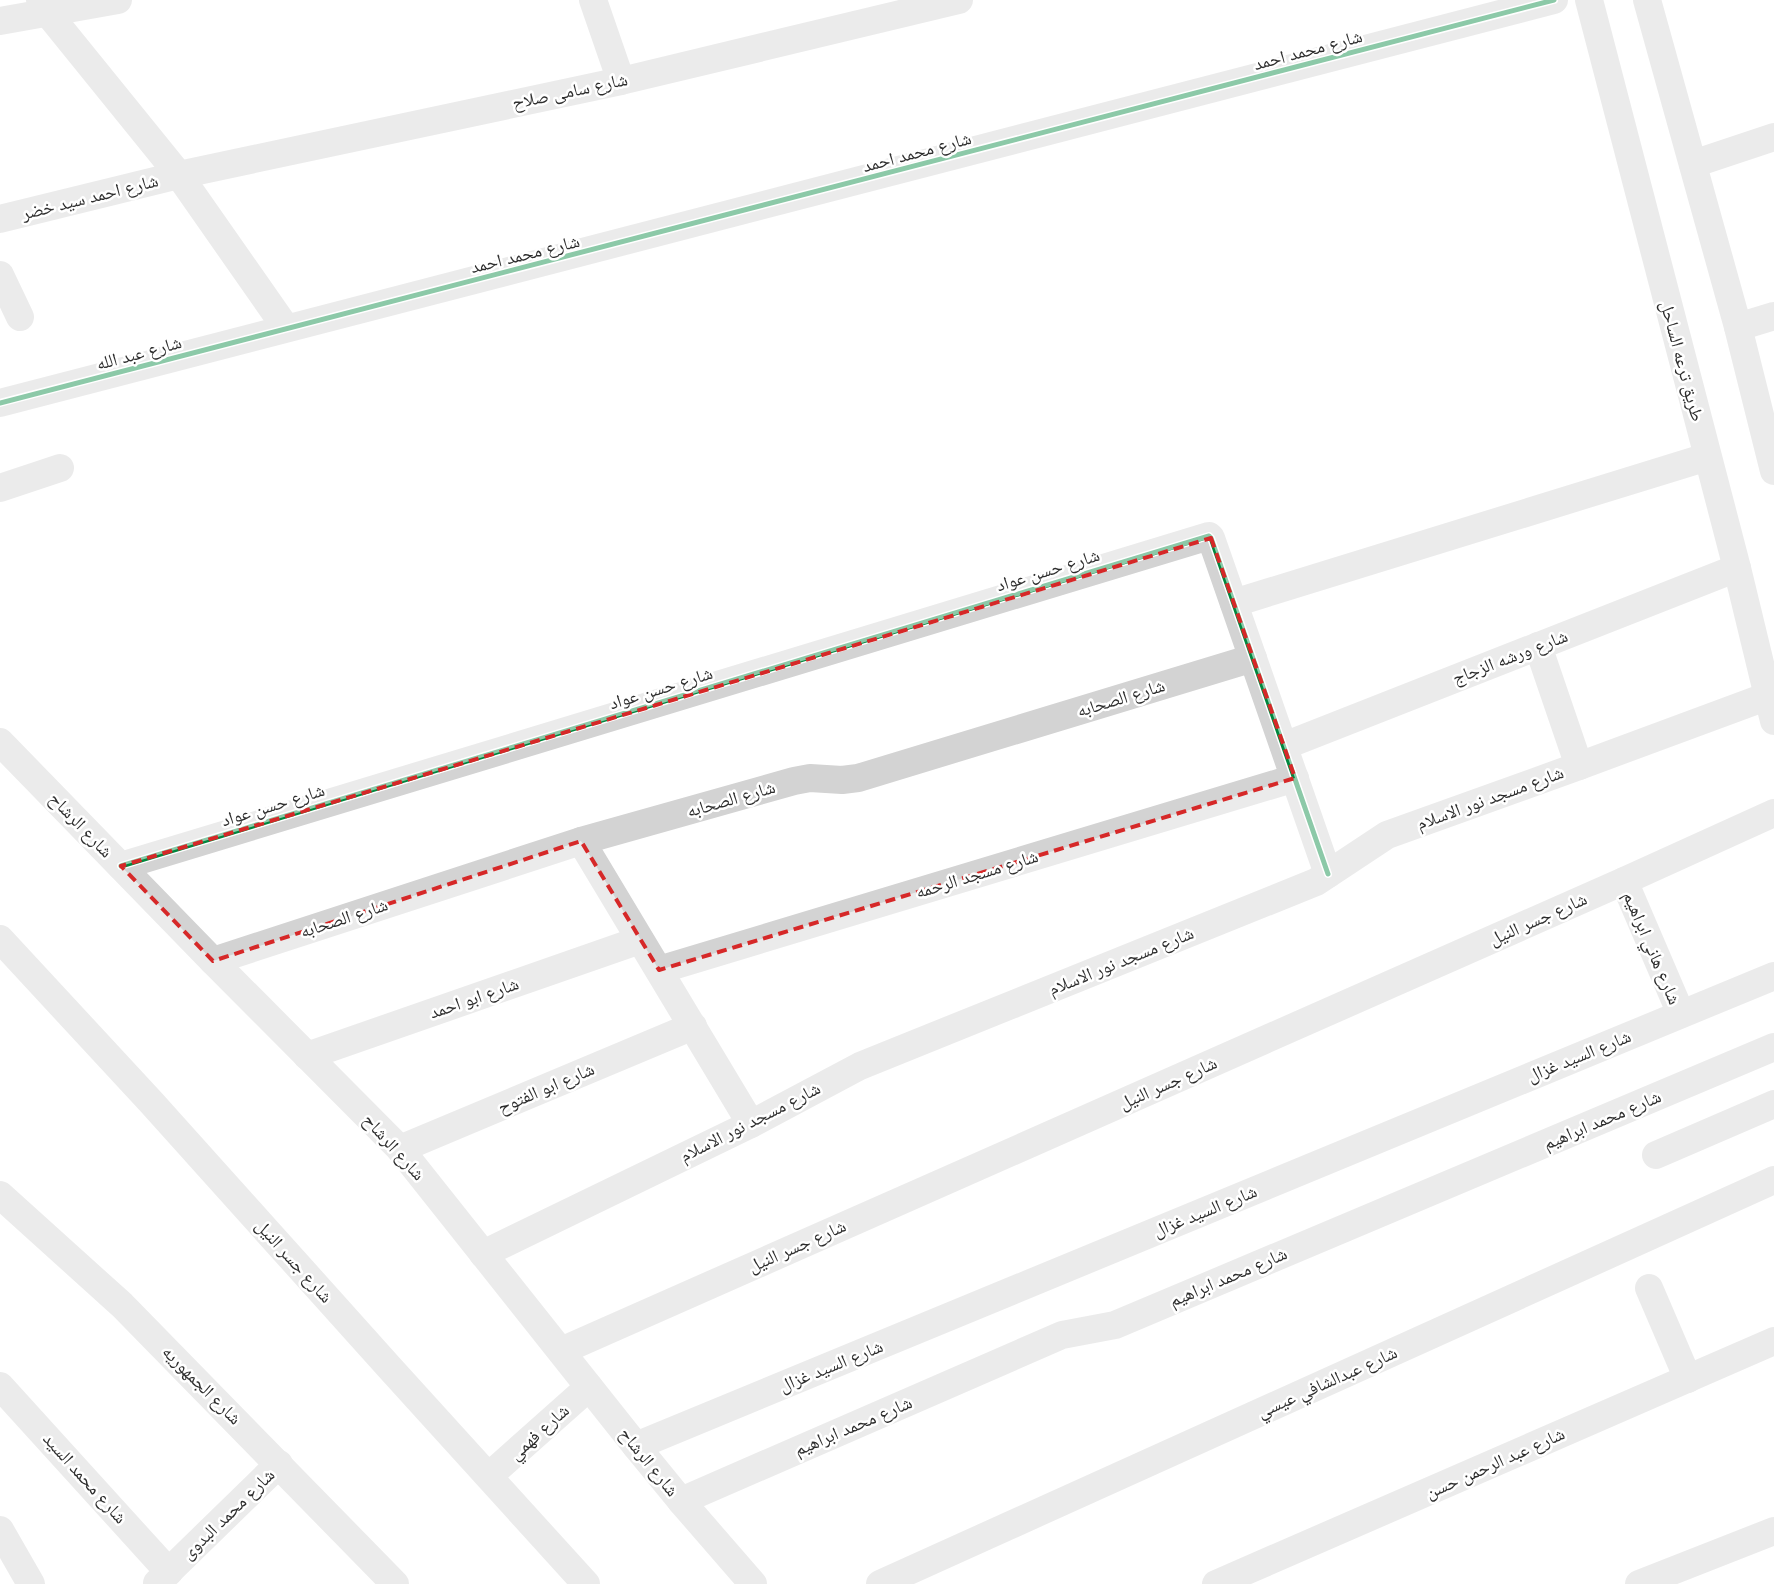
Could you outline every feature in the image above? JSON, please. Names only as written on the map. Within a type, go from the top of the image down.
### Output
[{"type":"street","points":[[0,21],[43,6],[118,0]]},
{"type":"street","points":[[593,0],[621,80]]},
{"type":"street","name":"شارع سامى صلاح","points":[[179,175],[621,80],[959,0]]},
{"type":"street","name":"شارع محمد احمد","points":[[286,328],[514,271],[1554,0]]},
{"type":"street","name":"طريق ترعه الساحل","points":[[1589,0],[1737,568],[1771,708]]},
{"type":"street","points":[[1653,2],[1693,164],[1738,327],[1774,471]]},
{"type":"street","points":[[43,6],[179,175],[286,328]]},
{"type":"street","points":[[1693,164],[1774,137]]},
{"type":"street","name":"شارع احمد سيد خضر","points":[[0,219],[179,175]]},
{"type":"street","points":[[0,275],[20,317]]},
{"type":"street","points":[[1738,327],[1774,316]]},
{"type":"street","name":"شارع عبد الله","points":[[0,403],[286,328]]},
{"type":"street","points":[[1328,874],[1234,603],[1707,457]]},
{"type":"street","points":[[0,488],[60,468]]},
{"type":"street","name":"شارع حسن عواد","points":[[121,866],[1209,536],[1234,603]]},
{"type":"street","name":"شارع ورشه الزجاج","points":[[1284,746],[1737,568]]},
{"type":"street","points":[[1538,646],[1579,766]]},
{"type":"street","name":"شارع الصحابه","points":[[213,961],[581,842],[794,781],[810,778],[842,780],[858,778],[1253,658]]},
{"type":"street","name":"شارع مسجد نور الاسلام","points":[[483,1254],[751,1124],[860,1066],[1316,882],[1387,835],[1579,766],[1771,708]]},
{"type":"street","name":"شارع الرشاح","points":[[0,742],[213,961],[400,1149],[636,1446],[753,1584]]},
{"type":"street","name":"شارع مسجد الرحمه","points":[[659,970],[1295,778]]},
{"type":"street","name":"شارع جسر النيل","points":[[561,1351],[1774,813]]},
{"type":"street","points":[[581,842],[751,1124]]},
{"type":"street","name":"شارع هاني ابراهيم","points":[[1624,881],[1681,1014]]},
{"type":"street","name":"شارع جسر النيل","points":[[0,940],[151,1102],[586,1584]]},
{"type":"street","name":"شارع ابو احمد","points":[[307,1056],[640,940]]},
{"type":"street","name":"شارع السيد غزال","points":[[636,1446],[1774,976]]},
{"type":"street","name":"شارع ابو الفتوح","points":[[400,1149],[693,1026]]},
{"type":"street","name":"شارع محمد ابراهيم","points":[[681,1501],[1062,1336],[1115,1325],[1774,1047]]},
{"type":"street","points":[[1656,1155],[1774,1104]]},
{"type":"street","name":"شارع عبدالشافي عيسي","points":[[880,1584],[1774,1180]]},
{"type":"street","name":"شارع الجمهوريه","points":[[0,1195],[122,1305],[394,1584]]},
{"type":"street","points":[[1648,1288],[1688,1379]]},
{"type":"street","name":"شارع عبد الرحمن حسن","points":[[1216,1584],[1774,1341]]},
{"type":"street","name":"شارع محمد السيد","points":[[0,1386],[162,1578]]},
{"type":"street","name":"شارع فهمي","points":[[489,1476],[589,1387]]},
{"type":"street","name":"شارع محمد البدوى","points":[[162,1578],[279,1464]]},
{"type":"street","points":[[0,1530],[31,1584]]},
{"type":"street","points":[[1639,1584],[1774,1530]]},
{"type":"highlighted area","points":[[1211,538],[1295,778],[659,970],[581,841],[213,961],[121,866]]},
{"type":"cycle path","points":[[0,403],[1554,0]]},
{"type":"cycle path","points":[[121,866],[1209,536],[1328,874]]}]
